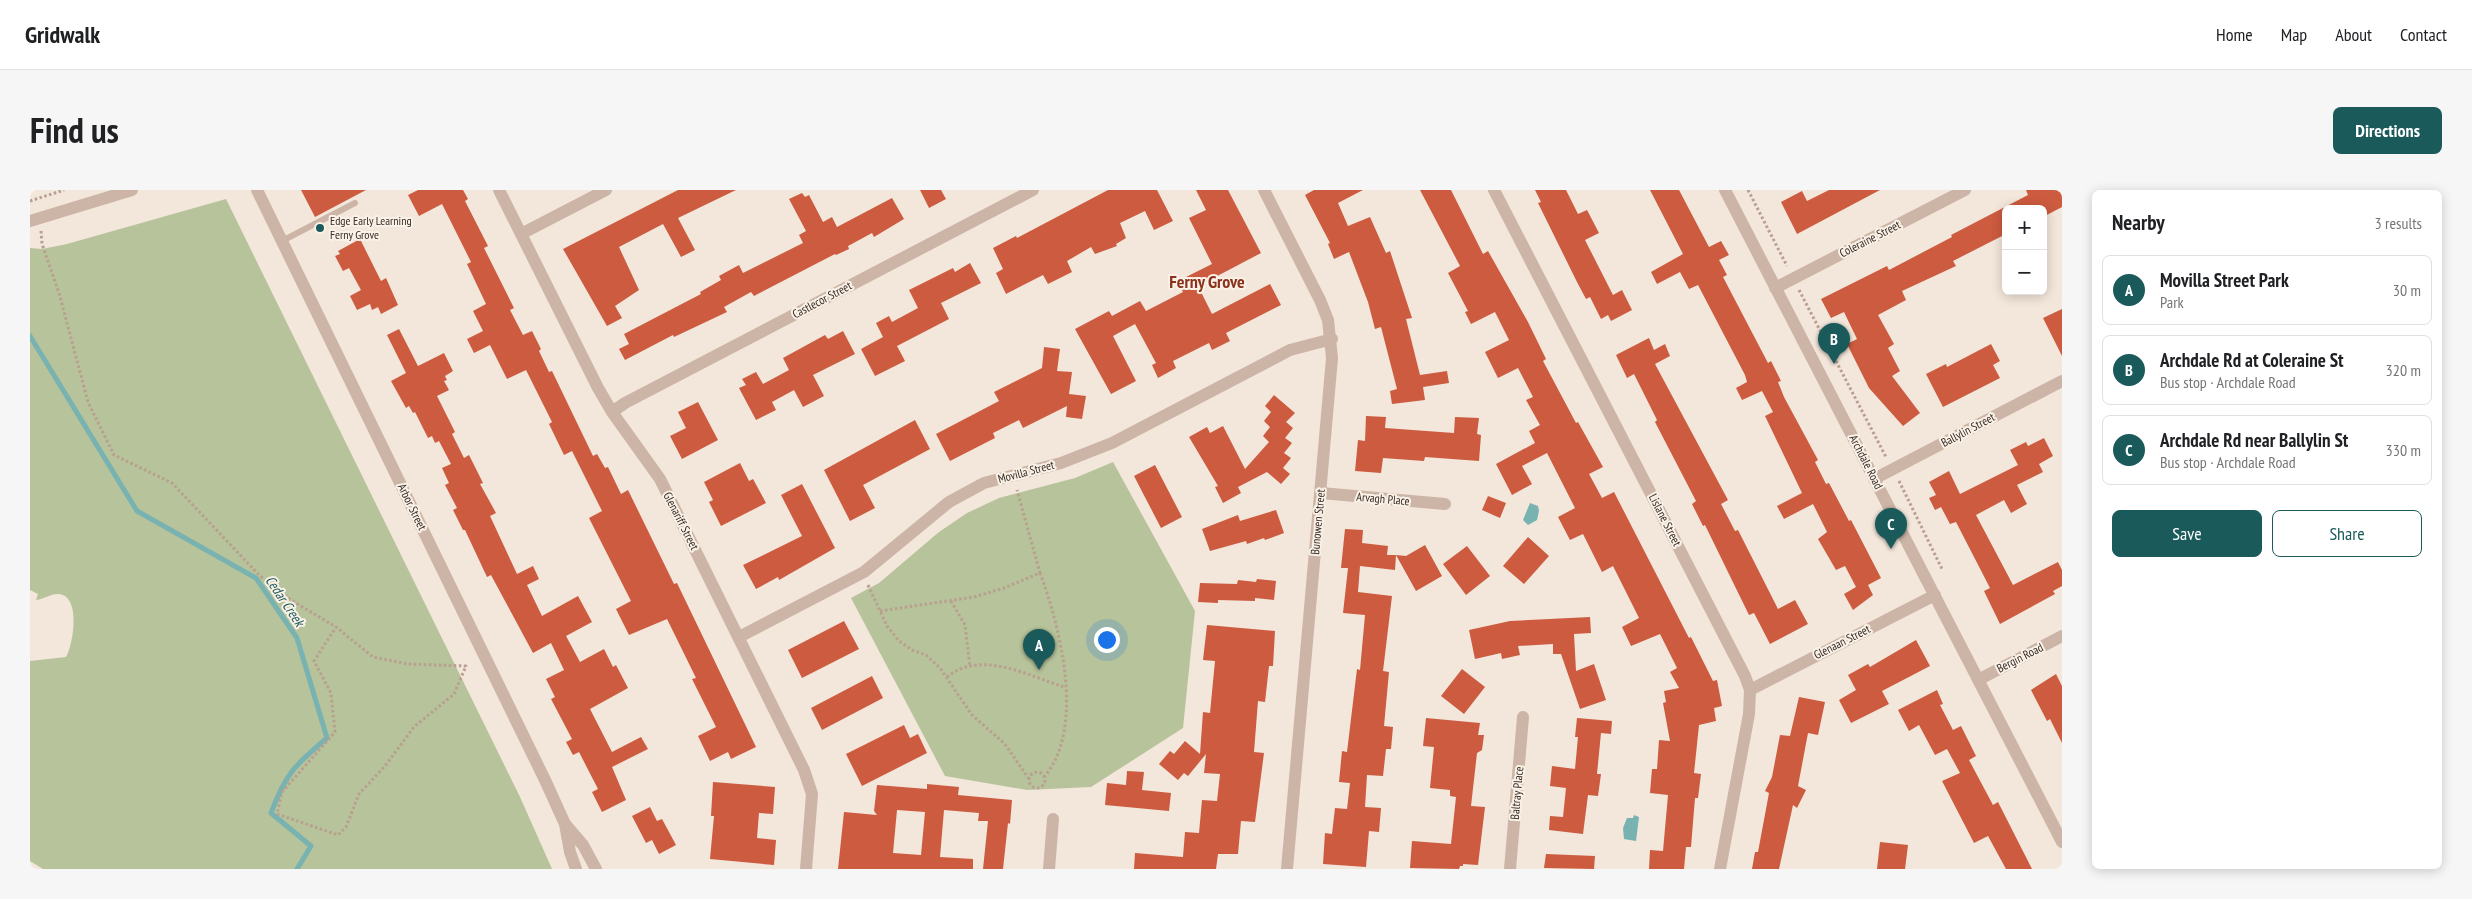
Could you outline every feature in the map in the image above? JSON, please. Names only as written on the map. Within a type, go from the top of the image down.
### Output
[{"type":"street","points":[[35,220],[132,190]]},
{"type":"street","name":"Arbor Street","points":[[257,190],[486,658],[564,824],[576,869]]},
{"type":"street","name":"Glenariff Street","points":[[499,190],[612,412],[660,479],[804,770],[812,794],[806,869]]},
{"type":"street","points":[[521,234],[606,190]]},
{"type":"street","name":"Castlecor Street","points":[[612,412],[625,402],[1033,190]]},
{"type":"street","name":"Bunowen Street","points":[[1264,190],[1320,300],[1328,320],[1332,339],[1321,493],[1287,869]]},
{"type":"street","name":"Lislane Street","points":[[1494,190],[1741,667],[1750,690],[1749,714],[1720,869]]},
{"type":"street","name":"Archdale Road","points":[[1724,190],[2062,842]]},
{"type":"street","name":"Coleraine Street","points":[[1776,288],[1965,190]]},
{"type":"street","name":"Movilla Street","points":[[739,637],[864,572],[949,502],[984,483],[1061,463],[1112,443],[1290,350],[1332,339]]},
{"type":"street","name":"Ballylin Street","points":[[1874,479],[2062,381]]},
{"type":"street","name":"Arvagh Place","points":[[1321,493],[1445,504]]},
{"type":"street","name":"Glenaan Street","points":[[1750,690],[1935,595]]},
{"type":"street","name":"Bergin Road","points":[[1978,680],[2062,636]]},
{"type":"street","name":"Baltray Place","points":[[1510,869],[1523,717]]},
{"type":"street","points":[[1049,869],[1053,819]]},
{"type":"street","name":"Arbor Street","points":[[564,824],[583,845],[596,869]]},
{"type":"lane","points":[[282,241],[355,203]]},
{"type":"path","points":[[30,201],[64,190]]},
{"type":"path","points":[[1748,190],[1789,269]]},
{"type":"path","points":[[35,220],[59,294],[88,402],[114,455],[172,483],[260,576],[291,600],[336,627],[373,657],[408,664],[466,666],[454,694],[414,727],[385,766],[359,794],[346,827],[338,835],[277,814],[282,792],[335,732],[331,693],[314,661],[336,627]]},
{"type":"path","points":[[1798,288],[1888,460]]},
{"type":"path","points":[[1897,478],[1942,569]]},
{"type":"path","points":[[868,585],[887,626],[899,641],[912,650],[926,655],[947,677],[972,715],[1005,744],[1029,779],[1034,790],[1043,785],[1044,777],[1064,735],[1066,724],[1064,687],[1057,629],[1017,490]]},
{"type":"path","points":[[880,611],[991,592],[1040,572]]},
{"type":"path","points":[[951,600],[965,625],[970,667]]},
{"type":"path","points":[[947,677],[959,670],[970,667],[1008,667],[1064,687]]},
{"type":"path","points":[[1029,779],[1036,772],[1044,777]]},
{"type":"green space","points":[[226,199],[520,797],[552,869],[43,869],[30,861],[30,661],[66,657],[71,643],[74,624],[72,606],[63,595],[53,595],[36,600],[38,594],[30,590],[30,248],[42,249],[67,244]]},
{"type":"green space","points":[[1113,462],[1195,611],[1183,728],[1091,787],[1027,790],[945,776],[851,598],[879,583],[939,532],[967,513],[999,498],[1075,478]]},
{"type":"water","points":[[1530,503],[1538,506],[1539,511],[1537,520],[1528,525],[1523,520]]},
{"type":"water","points":[[1634,815],[1639,817],[1636,841],[1624,839],[1623,828],[1627,818],[1633,818]]},
{"type":"building","points":[[301,190],[366,190],[315,217]]},
{"type":"building","points":[[418,190],[463,190],[468,199],[465,201],[488,246],[484,248],[514,308],[510,310],[523,335],[532,331],[549,372],[552,371],[593,456],[597,454],[605,468],[608,467],[621,494],[628,490],[674,584],[677,583],[756,747],[731,759],[728,752],[710,761],[698,736],[716,727],[692,679],[696,678],[667,619],[629,635],[616,609],[631,601],[589,518],[602,511],[572,451],[564,455],[549,424],[552,422],[526,370],[507,379],[490,345],[474,353],[467,339],[483,331],[473,311],[486,304],[467,264],[471,262],[442,204],[419,216],[408,195]]},
{"type":"building","points":[[678,190],[736,190],[678,218],[695,250],[681,257],[663,224],[619,247],[639,290],[615,306],[622,318],[607,326],[563,249]]},
{"type":"building","points":[[920,190],[941,190],[946,199],[929,208]]},
{"type":"building","points":[[1108,190],[1157,190],[1173,221],[1154,230],[1145,211],[1120,223],[1126,238],[1116,244],[1117,246],[1095,254],[1091,247],[1067,261],[1072,272],[1048,284],[1043,275],[1006,294],[996,273],[1003,269],[993,248],[1016,236],[1017,238]]},
{"type":"building","points":[[1196,190],[1228,190],[1261,253],[1202,284],[1204,288],[1200,290],[1212,314],[1270,284],[1281,305],[1226,333],[1230,341],[1212,350],[1209,343],[1173,361],[1176,368],[1158,378],[1152,365],[1156,363],[1135,324],[1113,336],[1136,381],[1111,394],[1075,329],[1109,311],[1112,316],[1140,301],[1146,311],[1183,292],[1178,281],[1212,264],[1189,218],[1206,210]]},
{"type":"building","points":[[1314,190],[1363,190],[1338,203],[1348,226],[1370,217],[1386,253],[1390,251],[1412,318],[1406,319],[1420,375],[1447,371],[1449,383],[1423,387],[1425,400],[1392,404],[1390,391],[1397,389],[1381,327],[1375,329],[1368,302],[1349,252],[1334,259],[1328,244],[1330,243],[1305,195]]},
{"type":"building","points":[[1420,190],[1451,190],[1483,254],[1488,251],[1528,322],[1546,359],[1543,361],[1576,423],[1578,422],[1603,467],[1589,474],[1602,498],[1614,492],[1689,638],[1691,637],[1713,681],[1717,680],[1722,706],[1714,708],[1716,721],[1699,725],[1694,773],[1701,774],[1698,798],[1695,798],[1691,847],[1686,847],[1684,869],[1649,869],[1650,850],[1663,851],[1668,795],[1650,793],[1652,769],[1657,769],[1659,740],[1670,741],[1663,703],[1666,702],[1664,691],[1679,688],[1670,672],[1677,668],[1660,634],[1631,646],[1622,627],[1639,618],[1613,566],[1602,572],[1583,534],[1570,540],[1558,517],[1575,508],[1547,453],[1522,466],[1532,484],[1512,495],[1496,464],[1535,443],[1529,431],[1540,425],[1526,400],[1533,397],[1518,368],[1498,378],[1485,352],[1509,340],[1495,312],[1471,324],[1465,312],[1468,311],[1448,273],[1460,266]]},
{"type":"building","points":[[1535,190],[1566,190],[1578,214],[1587,210],[1599,233],[1585,240],[1613,295],[1622,290],[1632,310],[1611,321],[1608,315],[1601,319],[1590,297],[1586,299],[1577,282],[1538,203],[1541,202]]},
{"type":"building","points":[[1650,190],[1679,190],[1709,247],[1721,241],[1729,255],[1719,260],[1727,275],[1723,277],[1768,363],[1771,361],[1781,381],[1778,382],[1784,397],[1818,460],[1815,462],[1826,484],[1829,483],[1849,521],[1851,520],[1881,578],[1868,585],[1873,595],[1853,610],[1844,594],[1856,587],[1845,566],[1836,570],[1818,539],[1827,532],[1813,504],[1784,519],[1777,506],[1802,493],[1765,416],[1773,412],[1762,391],[1742,400],[1736,388],[1747,382],[1745,375],[1698,285],[1689,289],[1680,272],[1657,284],[1651,272],[1683,254]]},
{"type":"building","points":[[1829,190],[1880,190],[1797,234],[1781,202],[1802,191],[1807,201]]},
{"type":"building","points":[[2026,190],[2062,190],[2062,207],[2047,215],[2047,205],[2009,205],[2028,195]]},
{"type":"building","points":[[802,193],[805,197],[809,195],[823,222],[832,217],[837,227],[892,198],[904,219],[874,237],[872,233],[848,246],[849,249],[835,254],[754,296],[751,292],[724,307],[727,312],[674,337],[673,335],[625,360],[619,349],[629,344],[624,334],[701,294],[700,292],[721,280],[719,276],[739,265],[743,273],[803,243],[799,235],[806,231],[789,199]]},
{"type":"building","points":[[2002,209],[2002,236],[1953,261],[1956,266],[1902,291],[1906,300],[1878,315],[1894,344],[1888,348],[1900,371],[1892,376],[1920,413],[1903,426],[1869,388],[1847,344],[1857,339],[1844,312],[1831,318],[1821,299],[1887,266],[1889,270],[1952,237],[1951,235]]},
{"type":"building","points":[[360,239],[381,281],[386,278],[398,305],[381,314],[378,307],[372,310],[370,304],[357,310],[350,296],[361,290],[349,268],[343,271],[335,256],[340,254],[338,251]]},
{"type":"building","points":[[970,263],[981,283],[941,303],[949,319],[897,346],[905,361],[875,376],[861,349],[883,337],[876,323],[889,316],[892,322],[918,308],[909,290],[953,268],[955,272]]},
{"type":"building","points":[[2062,309],[2062,356],[2043,318]]},
{"type":"building","points":[[399,329],[418,366],[444,353],[453,371],[445,376],[447,380],[444,381],[449,390],[437,396],[455,432],[452,434],[464,458],[469,455],[483,483],[480,484],[496,513],[490,516],[517,574],[533,566],[539,579],[527,585],[542,616],[578,596],[592,622],[566,636],[580,662],[604,649],[613,667],[616,665],[628,688],[590,709],[612,752],[641,737],[648,749],[612,767],[626,800],[602,812],[592,792],[598,789],[579,752],[573,755],[566,742],[572,739],[551,699],[555,697],[546,679],[564,670],[551,643],[533,653],[491,575],[487,577],[465,530],[463,530],[453,510],[457,508],[445,485],[449,483],[442,468],[451,464],[439,441],[435,443],[432,436],[428,438],[415,412],[413,413],[409,406],[406,408],[391,381],[406,373],[387,335]]},
{"type":"building","points":[[843,331],[855,354],[813,375],[824,396],[803,407],[794,390],[772,402],[776,410],[756,420],[739,388],[746,385],[742,379],[756,372],[763,384],[789,370],[783,358],[825,335],[828,339]]},
{"type":"building","points":[[1649,338],[1654,350],[1665,344],[1670,356],[1655,364],[1728,500],[1721,504],[1735,531],[1738,530],[1778,609],[1795,600],[1808,624],[1770,644],[1754,613],[1749,615],[1705,525],[1703,526],[1692,504],[1696,501],[1655,422],[1657,420],[1634,374],[1627,378],[1616,355]]},
{"type":"building","points":[[1991,344],[2000,361],[1993,365],[2000,378],[1943,407],[1926,374],[1946,364],[1947,367]]},
{"type":"building","points":[[1044,347],[1060,349],[1057,371],[1072,372],[1069,394],[1086,396],[1082,419],[1066,417],[1067,406],[1023,428],[1019,420],[993,433],[995,438],[950,461],[936,434],[999,401],[994,392],[1042,368]]},
{"type":"building","points":[[1274,395],[1295,413],[1286,422],[1293,428],[1285,438],[1292,443],[1284,453],[1291,458],[1283,468],[1290,474],[1281,484],[1267,472],[1238,487],[1241,493],[1223,503],[1215,487],[1218,486],[1189,437],[1207,427],[1210,433],[1223,426],[1245,469],[1269,442],[1263,436],[1270,427],[1264,421],[1271,412],[1265,406]]},
{"type":"building","points":[[698,402],[718,440],[682,459],[670,436],[686,428],[678,412]]},
{"type":"building","points":[[1366,416],[1386,417],[1385,428],[1454,433],[1455,417],[1479,418],[1477,434],[1481,435],[1479,461],[1425,457],[1424,461],[1383,458],[1381,473],[1355,471],[1358,440],[1365,441]]},
{"type":"building","points":[[915,420],[930,449],[863,485],[875,508],[850,521],[824,470]]},
{"type":"building","points":[[2044,438],[2053,456],[2039,464],[2043,472],[2017,485],[2027,504],[2011,513],[2004,500],[1976,515],[2013,585],[2058,562],[2062,570],[2062,586],[2053,591],[2055,594],[2000,624],[1984,591],[1990,588],[1956,522],[1950,524],[1941,507],[1935,510],[1929,498],[1936,495],[1929,482],[1949,471],[1960,494],[2018,465],[2010,450],[2026,442],[2028,446]]},
{"type":"building","points":[[740,463],[749,481],[753,479],[766,503],[721,526],[709,502],[713,500],[704,482]]},
{"type":"building","points":[[1155,465],[1182,517],[1161,528],[1134,476]]},
{"type":"building","points":[[802,484],[835,548],[779,580],[778,577],[756,589],[743,565],[802,536],[781,495]]},
{"type":"building","points":[[1488,496],[1506,503],[1500,518],[1482,510]]},
{"type":"building","points":[[1276,510],[1284,533],[1265,540],[1264,538],[1247,544],[1246,541],[1210,551],[1202,529],[1238,515],[1240,521]]},
{"type":"building","points":[[1345,529],[1363,530],[1362,543],[1388,546],[1387,555],[1396,555],[1395,570],[1360,566],[1358,592],[1392,596],[1383,671],[1389,672],[1384,726],[1393,727],[1391,749],[1386,749],[1383,776],[1367,775],[1365,807],[1381,808],[1379,832],[1369,831],[1366,867],[1323,864],[1325,833],[1332,834],[1335,808],[1347,809],[1350,783],[1339,782],[1342,751],[1347,752],[1357,669],[1360,670],[1365,615],[1343,613],[1348,568],[1341,568]]},
{"type":"building","points":[[1528,537],[1549,556],[1524,584],[1503,566]]},
{"type":"building","points":[[1425,545],[1442,576],[1416,591],[1396,555],[1406,556]]},
{"type":"building","points":[[1467,546],[1490,576],[1466,595],[1443,564]]},
{"type":"building","points":[[1257,579],[1276,581],[1274,600],[1255,598],[1255,601],[1218,600],[1218,603],[1198,602],[1200,583],[1237,584],[1238,580],[1256,582]]},
{"type":"building","points":[[1590,617],[1591,633],[1574,634],[1576,671],[1594,664],[1606,700],[1580,709],[1561,654],[1553,654],[1553,644],[1518,646],[1520,655],[1502,659],[1501,653],[1475,659],[1469,630],[1510,621]]},
{"type":"building","points":[[844,621],[859,649],[802,678],[788,650]]},
{"type":"building","points":[[1207,625],[1275,631],[1273,666],[1269,666],[1265,702],[1258,701],[1254,752],[1264,753],[1255,822],[1241,821],[1238,854],[1218,854],[1216,869],[1134,869],[1135,853],[1183,857],[1185,832],[1199,833],[1202,800],[1217,801],[1220,774],[1204,773],[1206,754],[1188,776],[1184,773],[1178,780],[1159,764],[1170,751],[1174,754],[1185,741],[1200,754],[1203,712],[1210,713],[1215,661],[1203,660]]},
{"type":"building","points":[[1916,640],[1930,666],[1882,691],[1889,704],[1851,723],[1839,700],[1856,690],[1848,675],[1868,664],[1870,667]]},
{"type":"building","points":[[1462,669],[1485,687],[1464,714],[1441,696]]},
{"type":"building","points":[[2056,674],[2062,686],[2062,743],[2050,719],[2047,721],[2031,690]]},
{"type":"building","points":[[872,676],[883,698],[822,730],[811,708]]},
{"type":"building","points":[[1937,690],[1943,704],[1940,705],[1953,730],[1961,726],[1976,756],[1969,760],[1993,805],[1998,802],[2032,869],[2006,869],[1988,836],[1974,843],[1942,781],[1960,773],[1947,749],[1935,755],[1919,725],[1909,731],[1898,710]]},
{"type":"building","points":[[1799,697],[1825,702],[1818,735],[1808,733],[1798,786],[1806,790],[1797,808],[1793,805],[1779,869],[1752,869],[1755,852],[1758,852],[1769,793],[1765,791],[1772,777],[1780,735],[1790,736]]},
{"type":"building","points":[[1426,718],[1480,723],[1478,735],[1484,735],[1482,750],[1477,753],[1471,806],[1485,807],[1478,865],[1463,864],[1459,869],[1410,868],[1412,841],[1451,844],[1456,797],[1450,796],[1450,790],[1430,788],[1434,747],[1423,746]]},
{"type":"building","points":[[1577,718],[1612,721],[1611,734],[1601,733],[1597,774],[1601,774],[1598,796],[1588,795],[1583,834],[1549,830],[1550,816],[1563,817],[1566,788],[1550,786],[1552,766],[1575,769],[1578,737],[1575,737]]},
{"type":"building","points":[[904,725],[910,738],[918,734],[927,753],[862,786],[846,754]]},
{"type":"building","points":[[1127,771],[1144,772],[1142,790],[1171,793],[1169,811],[1105,805],[1107,783],[1126,785]]},
{"type":"building","points":[[713,782],[775,787],[773,814],[759,813],[757,838],[776,840],[774,865],[710,859],[714,816],[711,816]]},
{"type":"building","points":[[927,784],[959,787],[958,795],[1012,800],[1003,869],[983,869],[988,821],[978,821],[979,813],[944,810],[940,857],[973,859],[973,869],[838,869],[844,812],[877,815],[874,811],[877,785],[927,789]],"holes":[[[897,810],[925,812],[921,855],[893,853]]]},
{"type":"building","points":[[650,807],[657,821],[662,819],[676,845],[659,854],[652,840],[646,843],[632,816]]},
{"type":"building","points":[[1880,842],[1908,845],[1905,869],[1877,869]]},
{"type":"building","points":[[1546,854],[1595,856],[1594,869],[1544,868]]},
{"type":"waterway","name":"Cedar Creek","points":[[30,336],[137,511],[256,578],[297,638],[327,738],[299,763],[287,779],[271,813],[311,846],[297,869]]},
{"type":"place","name":"Edge Early Learning Ferny Grove","points":[[320,228]]},
{"type":"place","name":"Archdale Rd at Coleraine St","points":[[1834,364]]},
{"type":"place","name":"Archdale Rd near Ballylin St","points":[[1891,549]]},
{"type":"place","name":"Movilla Street Park","points":[[1039,670]]},
{"type":"district","name":"Ferny Grove","points":[[1207,282]]}]
